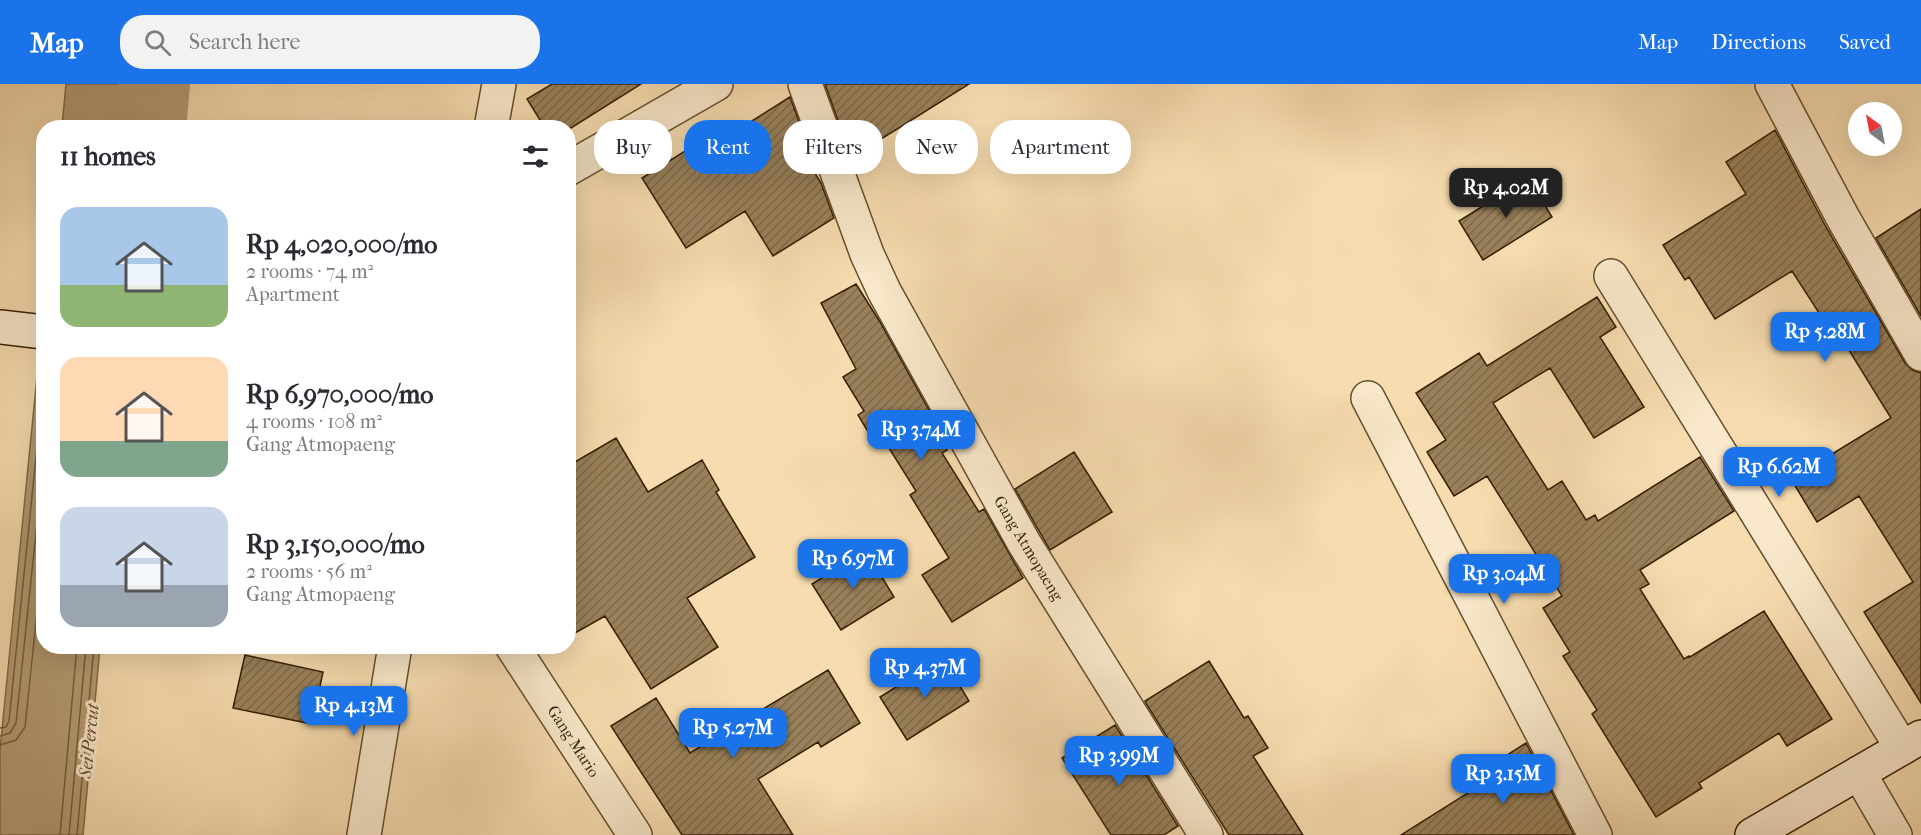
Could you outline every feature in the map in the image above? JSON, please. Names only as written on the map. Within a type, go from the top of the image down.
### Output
[{"type":"street","points":[[493,120],[500,84]]},
{"type":"street","points":[[576,164],[716,84]]},
{"type":"street","name":"Gang Atmopaeng","points":[[805,84],[867,254],[884,291],[1024,543],[1206,835]]},
{"type":"street","points":[[1772,84],[1921,354]]},
{"type":"street","points":[[1611,276],[1912,742],[1752,835]]},
{"type":"street","points":[[0,327],[36,331]]},
{"type":"street","points":[[1368,398],[1595,835]]},
{"type":"street","points":[[364,835],[394,654]]},
{"type":"street","name":"Gang Mario","points":[[517,654],[635,835]]},
{"type":"street","points":[[1859,773],[1895,835]]},
{"type":"water","points":[[66,84],[151,84],[148,120],[63,120]]},
{"type":"water","name":"Sei Percut","points":[[36,387],[36,654],[99,654],[83,835],[0,835],[0,750]]},
{"type":"building","points":[[552,84],[641,84],[576,125],[576,120],[540,120],[527,99]]},
{"type":"building","points":[[825,84],[969,84],[912,120],[895,120],[895,130],[883,138],[883,120],[838,120]]},
{"type":"building","points":[[790,97],[798,120],[783,120],[783,174],[816,174],[834,218],[773,256],[745,211],[686,248],[642,178],[648,174],[672,174],[672,159],[684,152],[684,174],[771,174],[771,120],[753,120]]},
{"type":"building","points":[[1775,130],[1826,227],[1905,363],[1912,370],[1921,373],[1921,703],[1864,612],[1913,582],[1859,496],[1817,522],[1791,479],[1891,418],[1826,313],[1821,316],[1792,271],[1715,319],[1689,277],[1685,280],[1663,245],[1746,194],[1726,162]]},
{"type":"building","points":[[1528,178],[1552,217],[1483,260],[1459,221]]},
{"type":"building","points":[[1921,209],[1921,316],[1876,238]]},
{"type":"building","points":[[856,284],[930,412],[924,415],[947,450],[942,453],[979,512],[984,509],[1023,578],[952,622],[922,575],[949,558],[910,495],[916,491],[884,440],[876,445],[858,415],[864,411],[843,377],[856,369],[821,303]]},
{"type":"building","points":[[1597,297],[1616,327],[1600,337],[1644,407],[1594,438],[1550,368],[1493,403],[1548,490],[1562,481],[1586,520],[1595,515],[1598,521],[1700,457],[1734,511],[1640,570],[1649,584],[1640,589],[1684,659],[1764,611],[1832,719],[1787,746],[1779,733],[1699,783],[1702,788],[1656,817],[1592,714],[1597,710],[1563,656],[1570,652],[1543,608],[1562,596],[1487,476],[1454,496],[1427,452],[1446,440],[1416,393],[1479,353],[1487,366]]},
{"type":"building","points":[[616,438],[648,492],[702,460],[719,490],[716,492],[755,557],[687,598],[718,647],[651,689],[605,616],[576,632],[576,461]]},
{"type":"building","points":[[1074,452],[1112,512],[1050,550],[1015,489]]},
{"type":"building","points":[[866,551],[894,597],[841,630],[812,584]]},
{"type":"building","points":[[245,655],[323,672],[312,724],[233,708]]},
{"type":"building","points":[[943,658],[969,701],[907,740],[880,697]]},
{"type":"building","points":[[1209,661],[1244,718],[1248,716],[1268,748],[1253,756],[1303,835],[1229,835],[1147,705],[1145,701]]},
{"type":"building","points":[[828,670],[860,723],[821,747],[818,742],[758,779],[793,835],[682,835],[611,726],[656,698],[690,753]]},
{"type":"building","points":[[1115,725],[1178,826],[1164,835],[1111,835],[1062,758]]},
{"type":"building","points":[[1526,743],[1574,835],[1401,835],[1495,776],[1490,766]]},
{"type":"waterway","name":"Sei Percut","points":[[151,120],[154,84]]}]
